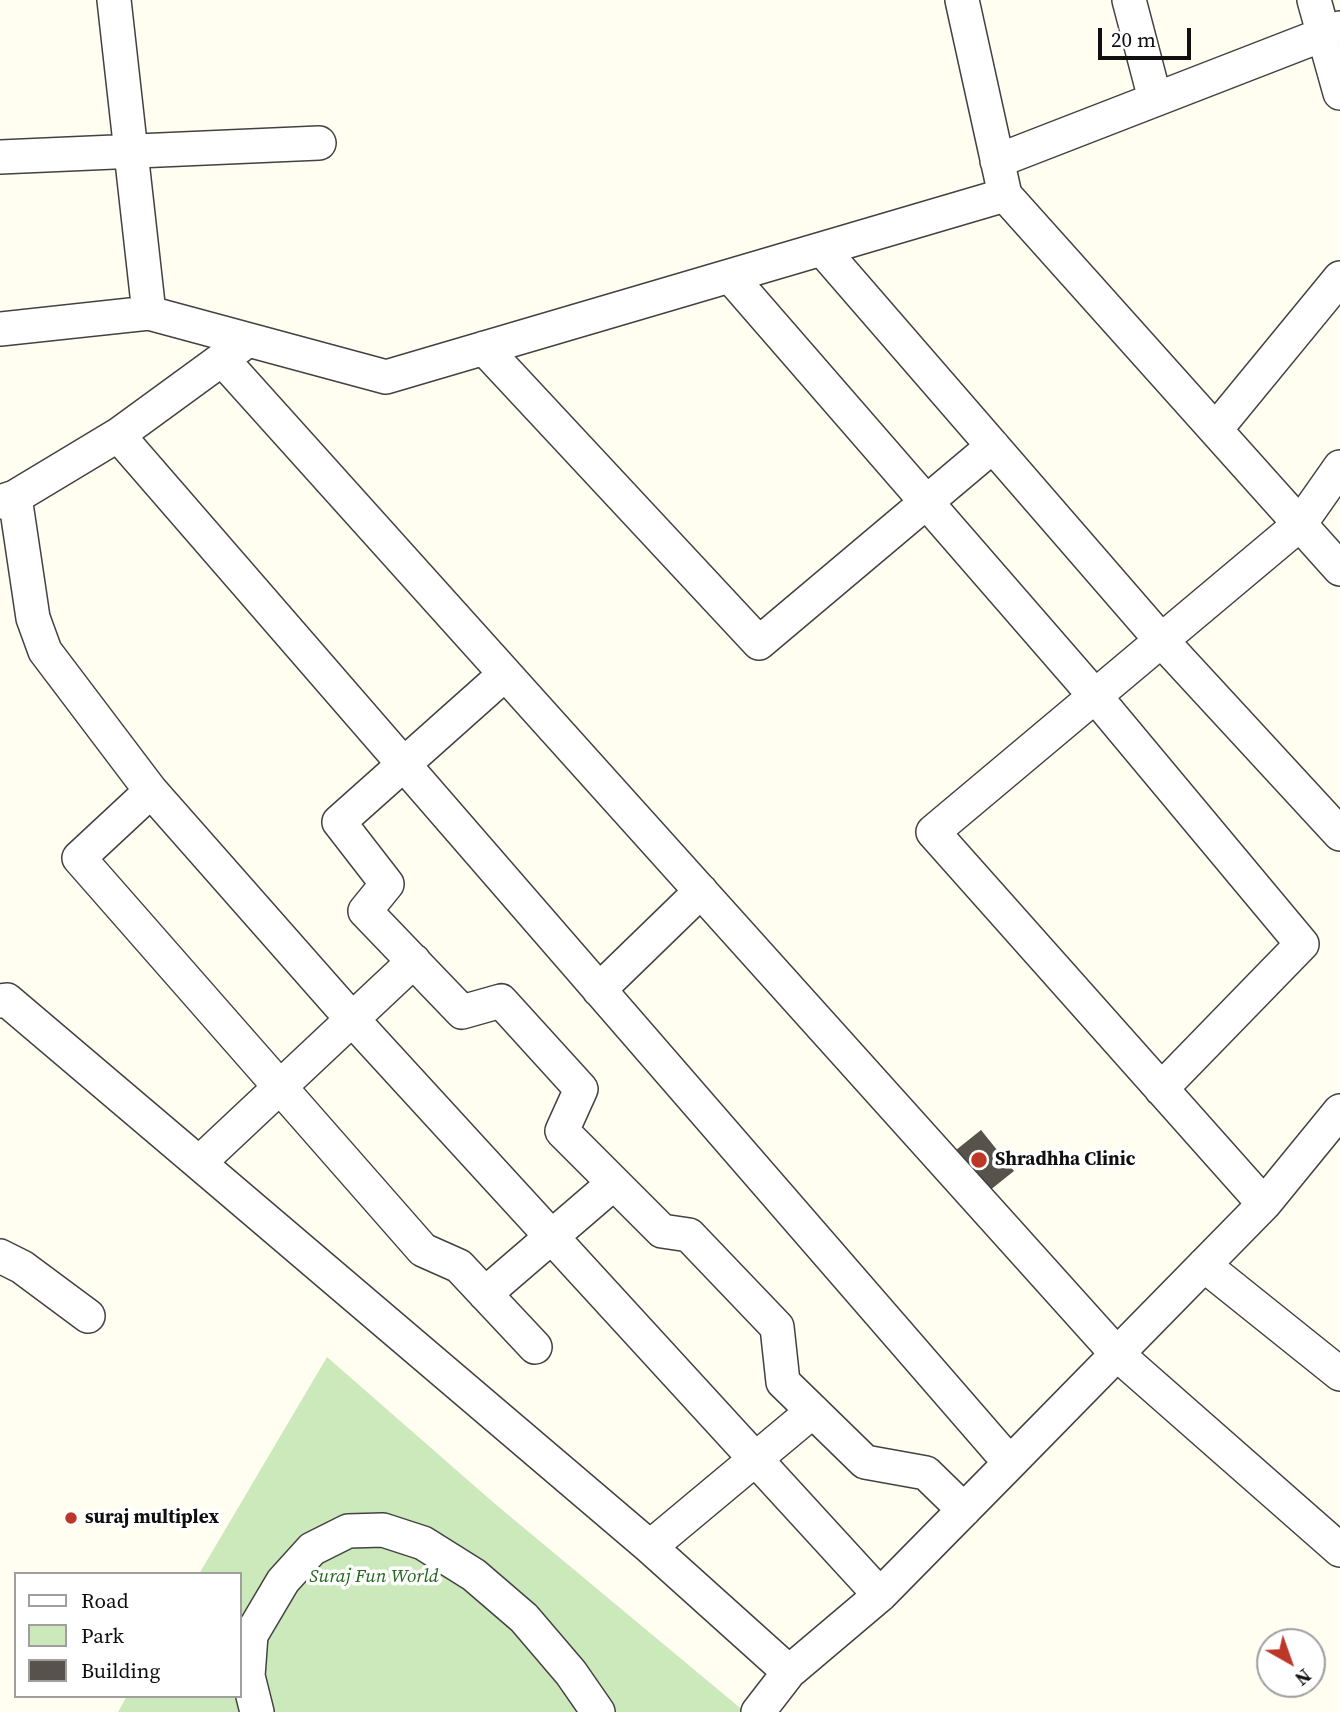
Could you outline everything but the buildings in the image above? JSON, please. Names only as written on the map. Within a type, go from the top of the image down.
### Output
[{"type":"street","points":[[114,0],[149,313]]},
{"type":"street","points":[[962,0],[1004,195],[1340,569]]},
{"type":"street","points":[[1129,0],[1155,99]]},
{"type":"street","points":[[1314,0],[1332,30],[1340,93]]},
{"type":"street","points":[[997,161],[1332,30]]},
{"type":"street","points":[[0,157],[319,143]]},
{"type":"street","points":[[0,329],[149,313],[235,350],[386,377],[1004,195]]},
{"type":"street","points":[[822,249],[1161,640],[1340,834]]},
{"type":"street","points":[[730,276],[1095,696],[1302,944],[1161,1089]]},
{"type":"street","points":[[1216,429],[1340,278]]},
{"type":"street","points":[[484,348],[759,643],[993,446]]},
{"type":"street","points":[[235,350],[118,435],[8,500],[33,618],[45,651],[151,791],[352,1019],[880,1595]]},
{"type":"street","points":[[235,350],[505,674],[1117,1354],[1340,1550]]},
{"type":"street","points":[[118,435],[1010,1463]]},
{"type":"street","points":[[1264,1204],[933,832],[1300,524],[1340,467]]},
{"type":"street","points":[[505,674],[339,822],[387,884],[365,911],[462,1012],[501,1002],[581,1089],[562,1131],[662,1231],[689,1235],[777,1327],[783,1382],[865,1462],[926,1473],[964,1510]]},
{"type":"street","points":[[151,791],[79,858],[423,1250],[459,1266],[535,1347]]},
{"type":"street","points":[[599,990],[701,891]]},
{"type":"street","points":[[199,1163],[414,961]]},
{"type":"street","points":[[0,1001],[7,1000],[199,1163],[650,1547],[789,1672]]},
{"type":"street","points":[[758,1712],[789,1672],[880,1595],[1264,1204],[1340,1111]]},
{"type":"street","points":[[485,1294],[614,1183]]},
{"type":"street","points":[[0,1256],[22,1267],[88,1317]]},
{"type":"street","points":[[1204,1265],[1340,1374]]},
{"type":"street","points":[[650,1547],[813,1411]]},
{"type":"street","points":[[257,1712],[248,1676],[251,1635],[283,1581],[312,1549],[348,1531],[383,1530],[424,1543],[474,1575],[524,1618],[572,1673],[598,1712]]},
{"type":"green space","name":"Suraj Fun World","points":[[327,1357],[494,1503],[745,1712],[118,1712],[126,1698],[242,1698],[242,1572],[200,1572]]},
{"type":"place","name":"Shradhha Clinic","points":[[979,1160]]},
{"type":"place","name":"suraj multiplex","points":[[71,1518]]}]
